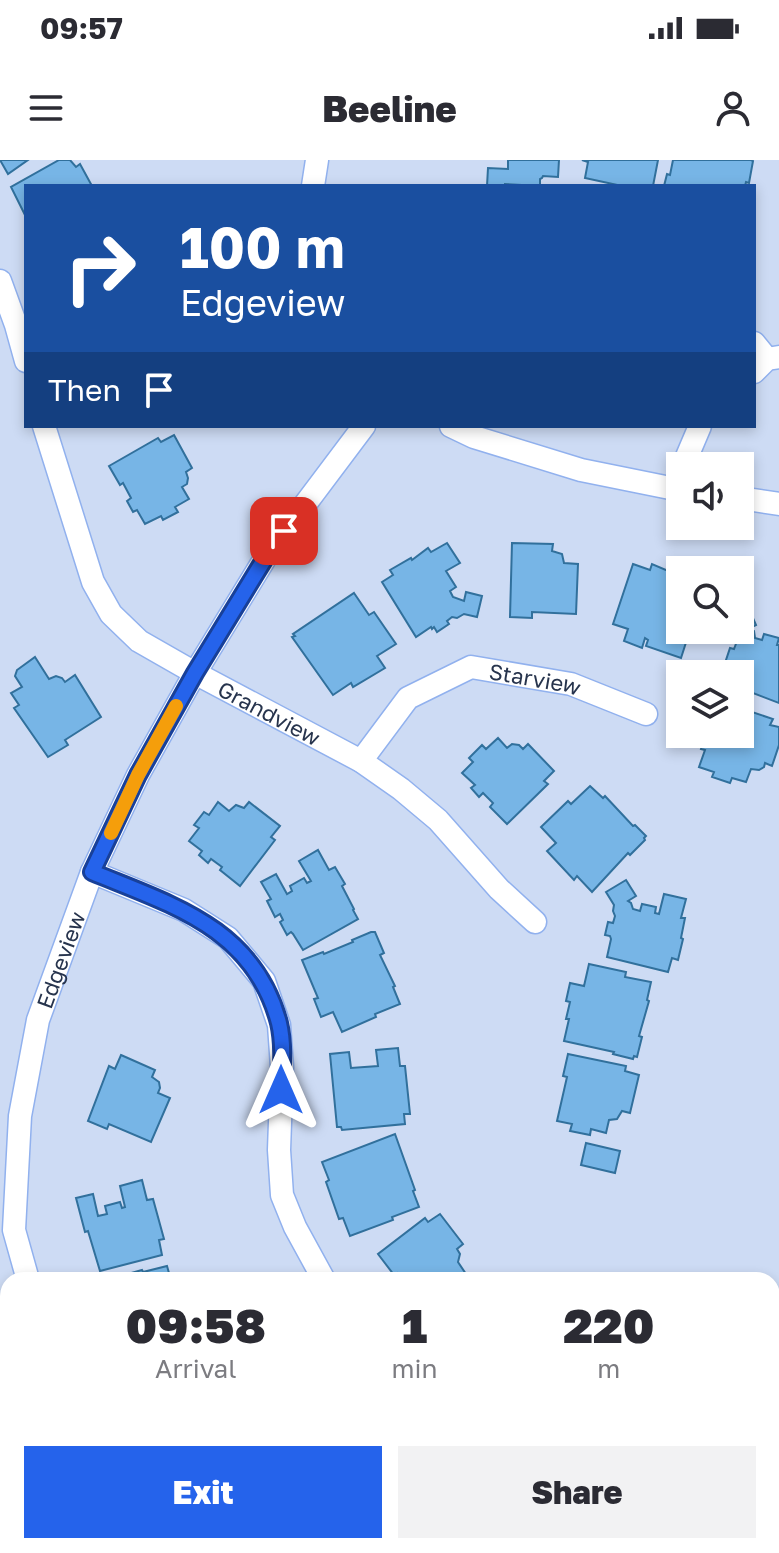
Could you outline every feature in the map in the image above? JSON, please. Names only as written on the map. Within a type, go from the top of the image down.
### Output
[{"type":"street","points":[[313,184],[317,160]]},
{"type":"street","points":[[0,281],[24,355]]},
{"type":"street","name":"Grandview","points":[[45,428],[93,582],[111,614],[139,641],[361,761],[401,789],[438,820],[499,889],[535,922]]},
{"type":"street","name":"Edgeview","points":[[26,1272],[14,1230],[20,1116],[38,1020],[92,872],[138,775],[195,673],[267,555],[362,428]]},
{"type":"street","points":[[455,428],[474,437],[581,470],[666,483]]},
{"type":"street","points":[[689,452],[699,428]]},
{"type":"street","points":[[754,500],[779,504]]},
{"type":"street","name":"Starview","points":[[361,761],[408,698],[471,667],[571,684],[646,714]]},
{"type":"street","points":[[92,872],[184,910],[228,938],[264,981],[279,1025],[282,1195],[320,1272]]},
{"type":"building","points":[[0,160],[28,160],[8,174]]},
{"type":"building","points":[[59,160],[70,160],[76,167],[80,164],[91,184],[24,184],[24,213],[11,187]]},
{"type":"building","points":[[508,160],[559,160],[558,177],[543,176],[540,184],[487,184],[488,168],[508,169]]},
{"type":"building","points":[[582,160],[658,160],[653,184],[613,184],[585,178],[588,162]]},
{"type":"building","points":[[673,160],[753,161],[749,183],[746,184],[664,184],[667,174],[670,175]]},
{"type":"building","points":[[174,435],[192,468],[186,472],[187,484],[182,487],[189,499],[175,507],[178,512],[145,524],[137,510],[133,512],[127,501],[131,498],[109,466],[158,438],[161,442]]},
{"type":"building","points":[[447,543],[460,563],[446,571],[456,587],[450,591],[453,597],[464,601],[466,592],[482,596],[477,617],[464,614],[452,617],[447,621],[449,624],[437,632],[431,627],[416,637],[382,582],[393,575],[390,570],[428,548],[431,552]]},
{"type":"building","points":[[512,543],[553,544],[552,551],[562,554],[564,563],[578,564],[576,614],[532,612],[532,618],[510,617]]},
{"type":"building","points":[[633,564],[650,570],[652,564],[666,570],[666,644],[686,644],[681,658],[646,646],[648,640],[645,638],[642,648],[624,641],[628,629],[613,624]]},
{"type":"building","points":[[354,593],[369,615],[374,612],[396,644],[377,656],[385,668],[333,695],[292,637]]},
{"type":"building","points":[[754,631],[755,638],[762,640],[764,634],[779,638],[779,703],[754,693],[754,660],[726,660],[730,648],[734,649],[736,644],[754,644]]},
{"type":"building","points":[[35,657],[49,679],[56,676],[65,682],[75,675],[101,717],[65,740],[68,745],[48,757],[14,708],[19,705],[11,693],[22,687],[15,676],[17,670]]},
{"type":"building","points":[[754,713],[773,719],[770,725],[779,727],[779,745],[772,766],[765,763],[759,770],[751,769],[746,782],[732,778],[730,783],[712,777],[714,772],[699,767],[705,750],[701,749],[754,748]]},
{"type":"building","points":[[498,738],[507,748],[512,744],[523,749],[528,744],[554,771],[544,781],[548,784],[507,824],[490,807],[493,803],[483,793],[479,797],[471,788],[475,785],[462,773],[473,762],[469,758],[482,745],[486,749]]},
{"type":"building","points":[[590,786],[603,798],[605,796],[646,836],[592,892],[577,876],[574,880],[547,851],[556,843],[541,827],[568,801],[571,804]]},
{"type":"building","points":[[218,802],[229,811],[236,805],[244,808],[249,802],[280,826],[271,837],[275,840],[240,886],[211,859],[208,863],[199,855],[202,851],[189,841],[199,828],[194,825],[204,812],[209,815]]},
{"type":"building","points":[[318,850],[329,870],[335,867],[345,884],[342,886],[358,919],[303,950],[291,932],[287,935],[280,922],[283,920],[280,914],[275,917],[267,901],[271,899],[261,882],[276,874],[287,894],[292,891],[290,886],[304,878],[307,883],[311,881],[299,861]]},
{"type":"building","points":[[626,880],[636,896],[628,901],[633,909],[640,911],[642,904],[656,907],[655,913],[659,914],[664,894],[686,899],[681,918],[685,918],[678,960],[672,958],[668,972],[607,957],[611,939],[605,935],[608,922],[613,923],[615,916],[614,905],[606,892]]},
{"type":"building","points":[[375,932],[384,953],[380,955],[400,1004],[342,1032],[333,1012],[321,1017],[314,999],[318,998],[302,960],[324,954]]},
{"type":"building","points":[[589,964],[626,972],[625,977],[651,982],[639,1036],[642,1037],[637,1057],[633,1059],[564,1041],[569,1019],[566,1019],[570,1002],[566,1001],[570,983],[584,986]]},
{"type":"building","points":[[398,1048],[400,1066],[405,1066],[410,1114],[404,1114],[405,1124],[342,1130],[337,1127],[330,1054],[349,1052],[351,1068],[378,1066],[376,1050]]},
{"type":"building","points":[[568,1054],[626,1066],[625,1071],[639,1075],[630,1113],[622,1111],[617,1119],[609,1120],[606,1133],[591,1129],[590,1135],[570,1131],[572,1124],[557,1121],[567,1077],[563,1076]]},
{"type":"building","points":[[121,1055],[155,1070],[152,1077],[159,1082],[158,1093],[170,1098],[151,1142],[109,1124],[107,1129],[88,1121],[109,1066],[115,1069]]},
{"type":"building","points":[[395,1134],[419,1207],[350,1236],[343,1218],[339,1219],[322,1162]]},
{"type":"building","points":[[586,1143],[620,1151],[615,1173],[581,1165]]},
{"type":"building","points":[[142,1180],[147,1200],[153,1199],[164,1239],[159,1240],[162,1255],[100,1271],[76,1198],[93,1194],[98,1216],[107,1214],[105,1206],[120,1202],[122,1208],[125,1207],[120,1186]]},
{"type":"building","points":[[440,1214],[463,1244],[457,1249],[460,1254],[458,1262],[465,1272],[392,1272],[378,1254],[425,1218],[428,1222]]},
{"type":"building","points":[[167,1266],[169,1272],[143,1272]]},
{"type":"slow traffic","points":[[111,833],[176,706]]},
{"type":"route","points":[[281,1090],[279,1025],[264,981],[228,938],[184,910],[92,872],[138,775],[195,673],[284,531]]}]
